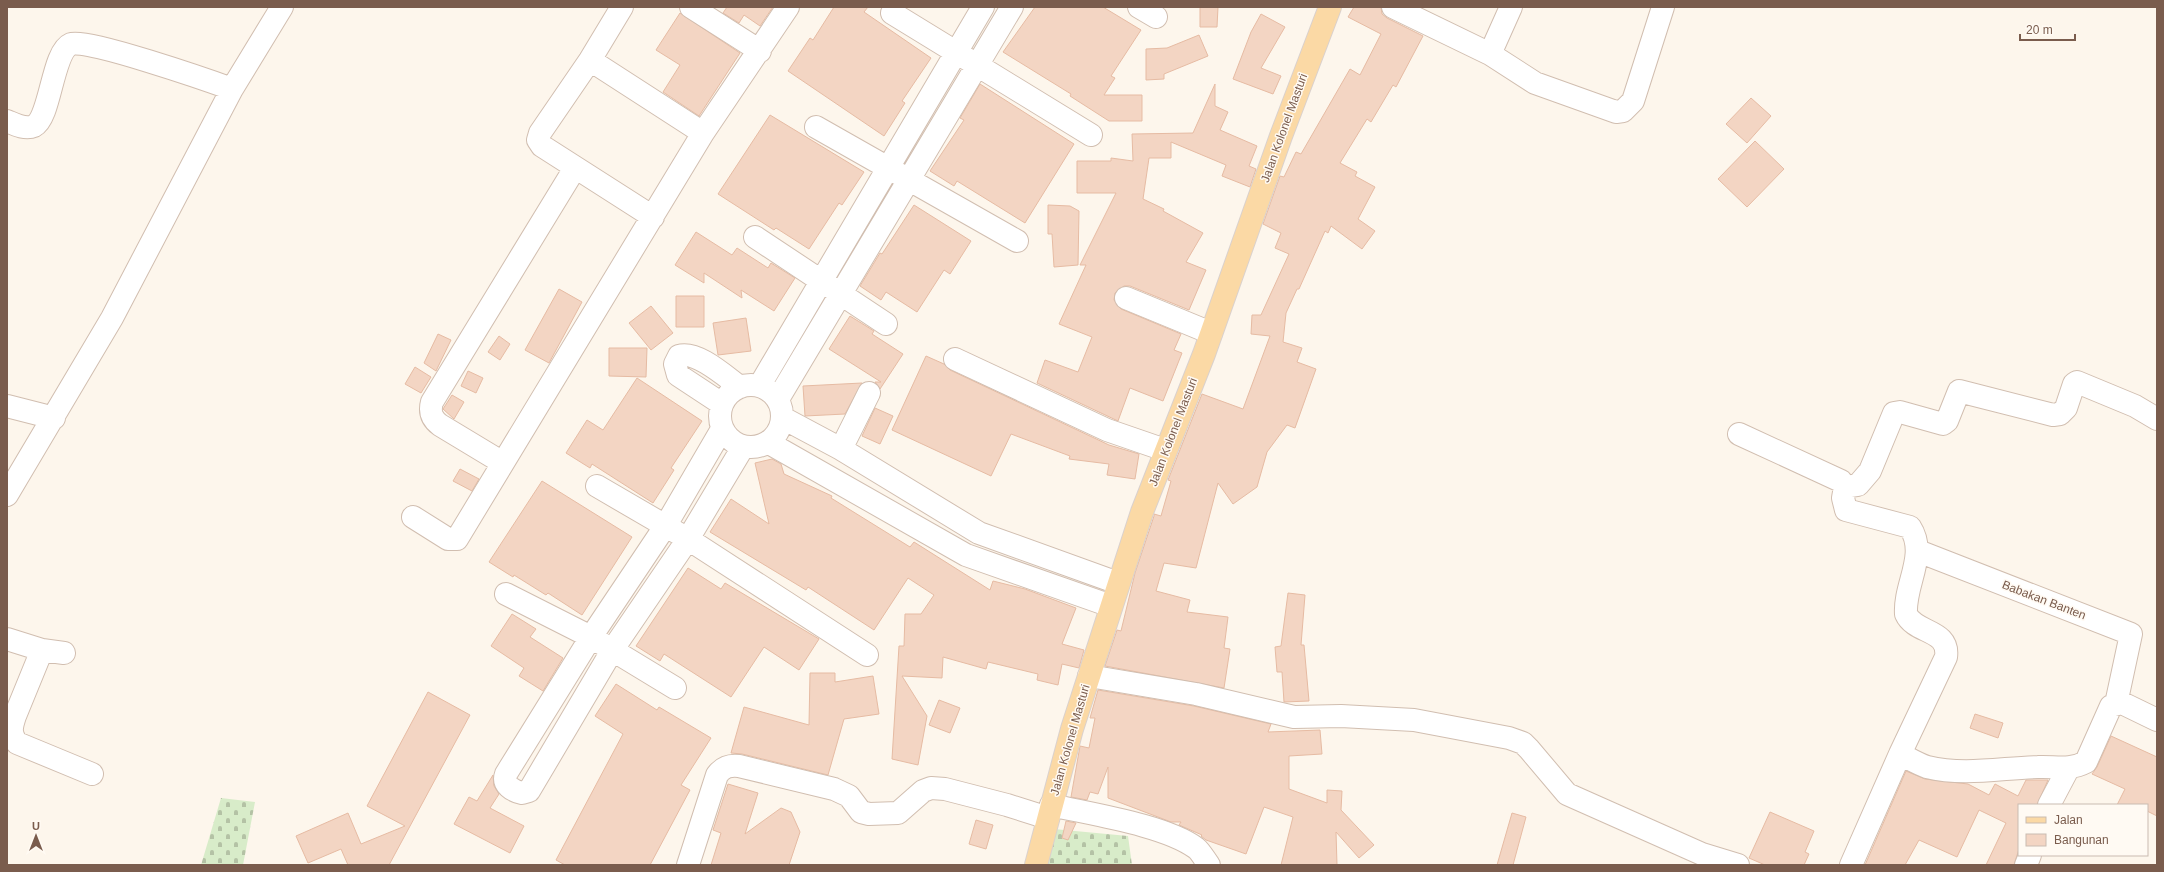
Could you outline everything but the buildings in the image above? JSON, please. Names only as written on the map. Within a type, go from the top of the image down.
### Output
[{"type":"main road","name":"Jalan Kolonel Masturi","points":[[1036,865],[1089,676],[1118,583],[1165,450],[1211,333],[1271,164],[1330,7]]},
{"type":"street","points":[[7,494],[54,418],[112,318],[232,89],[282,7]]},
{"type":"street","points":[[622,7],[590,60],[540,133],[538,140],[542,146],[574,168],[653,217]]},
{"type":"street","points":[[691,7],[760,51]]},
{"type":"street","points":[[412,517],[448,540],[457,539],[703,133],[760,51],[788,7]]},
{"type":"street","points":[[983,7],[816,290],[750,386],[729,393],[722,404],[720,415],[722,429],[729,440],[743,447],[756,447],[769,443],[779,432],[780,408],[836,303],[1012,7]]},
{"type":"street","points":[[1393,7],[1490,54],[1535,83],[1616,112],[1623,111],[1633,101],[1663,7]]},
{"type":"street","points":[[1490,54],[1511,7]]},
{"type":"street","points":[[892,13],[951,61],[966,84]]},
{"type":"street","points":[[7,121],[26,127],[34,126],[38,122],[45,107],[61,57],[65,48],[71,44],[80,43],[182,71],[232,89]]},
{"type":"street","points":[[590,60],[703,133]]},
{"type":"street","points":[[951,61],[978,65],[1091,135]]},
{"type":"street","points":[[816,127],[883,177],[898,199]]},
{"type":"street","points":[[503,463],[440,425],[434,420],[430,408],[432,402],[574,168]]},
{"type":"street","points":[[883,177],[909,180],[1017,241]]},
{"type":"street","points":[[755,237],[816,290],[836,303],[886,324]]},
{"type":"street","points":[[1126,298],[1211,333]]},
{"type":"street","points":[[722,404],[678,375],[675,364],[680,356],[685,354],[697,357],[750,386],[771,390],[780,408],[841,449],[979,533],[1118,583]]},
{"type":"street","points":[[955,359],[1107,430],[1165,450]]},
{"type":"street","points":[[1845,487],[1858,485],[1870,471],[1894,413],[1900,412],[1943,424],[1947,421],[1959,391],[2053,414],[2060,414],[2066,408],[2074,384],[2077,382],[2135,406],[2157,419]]},
{"type":"street","points":[[841,449],[870,392]]},
{"type":"street","points":[[7,406],[54,418]]},
{"type":"street","points":[[722,429],[662,532],[591,637],[506,774],[505,782],[508,787],[522,793],[529,791],[612,649],[683,545],[743,447]]},
{"type":"street","points":[[1739,434],[1841,481],[1845,487],[1843,498],[1846,510],[1910,527],[1915,535],[1918,551],[1907,600],[1906,614],[1913,622],[1944,640],[1947,651],[1946,657],[1900,754],[1851,865]]},
{"type":"street","points":[[769,443],[966,555],[1111,606]]},
{"type":"street","points":[[882,507],[894,481]]},
{"type":"street","points":[[596,486],[662,532],[867,655]]},
{"type":"street","name":"Babakan Banten","points":[[1918,551],[2131,634],[2116,704]]},
{"type":"street","points":[[506,594],[591,637],[675,688]]},
{"type":"street","points":[[7,639],[42,650],[64,653]]},
{"type":"street","points":[[42,650],[11,726],[11,735],[17,743],[92,774]]},
{"type":"street","points":[[1089,676],[1196,694],[1294,717],[1341,716],[1414,720],[1509,738],[1523,743],[1567,794],[1702,854],[1738,865]]},
{"type":"street","points":[[1900,754],[1926,766],[1954,771],[1978,772],[2039,766],[2068,768],[2086,762],[2111,706],[2122,703],[2157,720]]},
{"type":"street","points":[[688,865],[717,775],[722,768],[730,766],[751,768],[834,789],[849,796],[861,812],[869,814],[898,813],[923,791],[931,788],[945,789],[1007,805],[1147,827],[1174,837],[1196,848],[1209,865]]},
{"type":"street","points":[[2050,804],[2068,768]]},
{"type":"green space","points":[[221,798],[255,802],[243,865],[201,865]]},
{"type":"green space","points":[[1054,829],[1128,836],[1132,865],[1045,865]]}]
